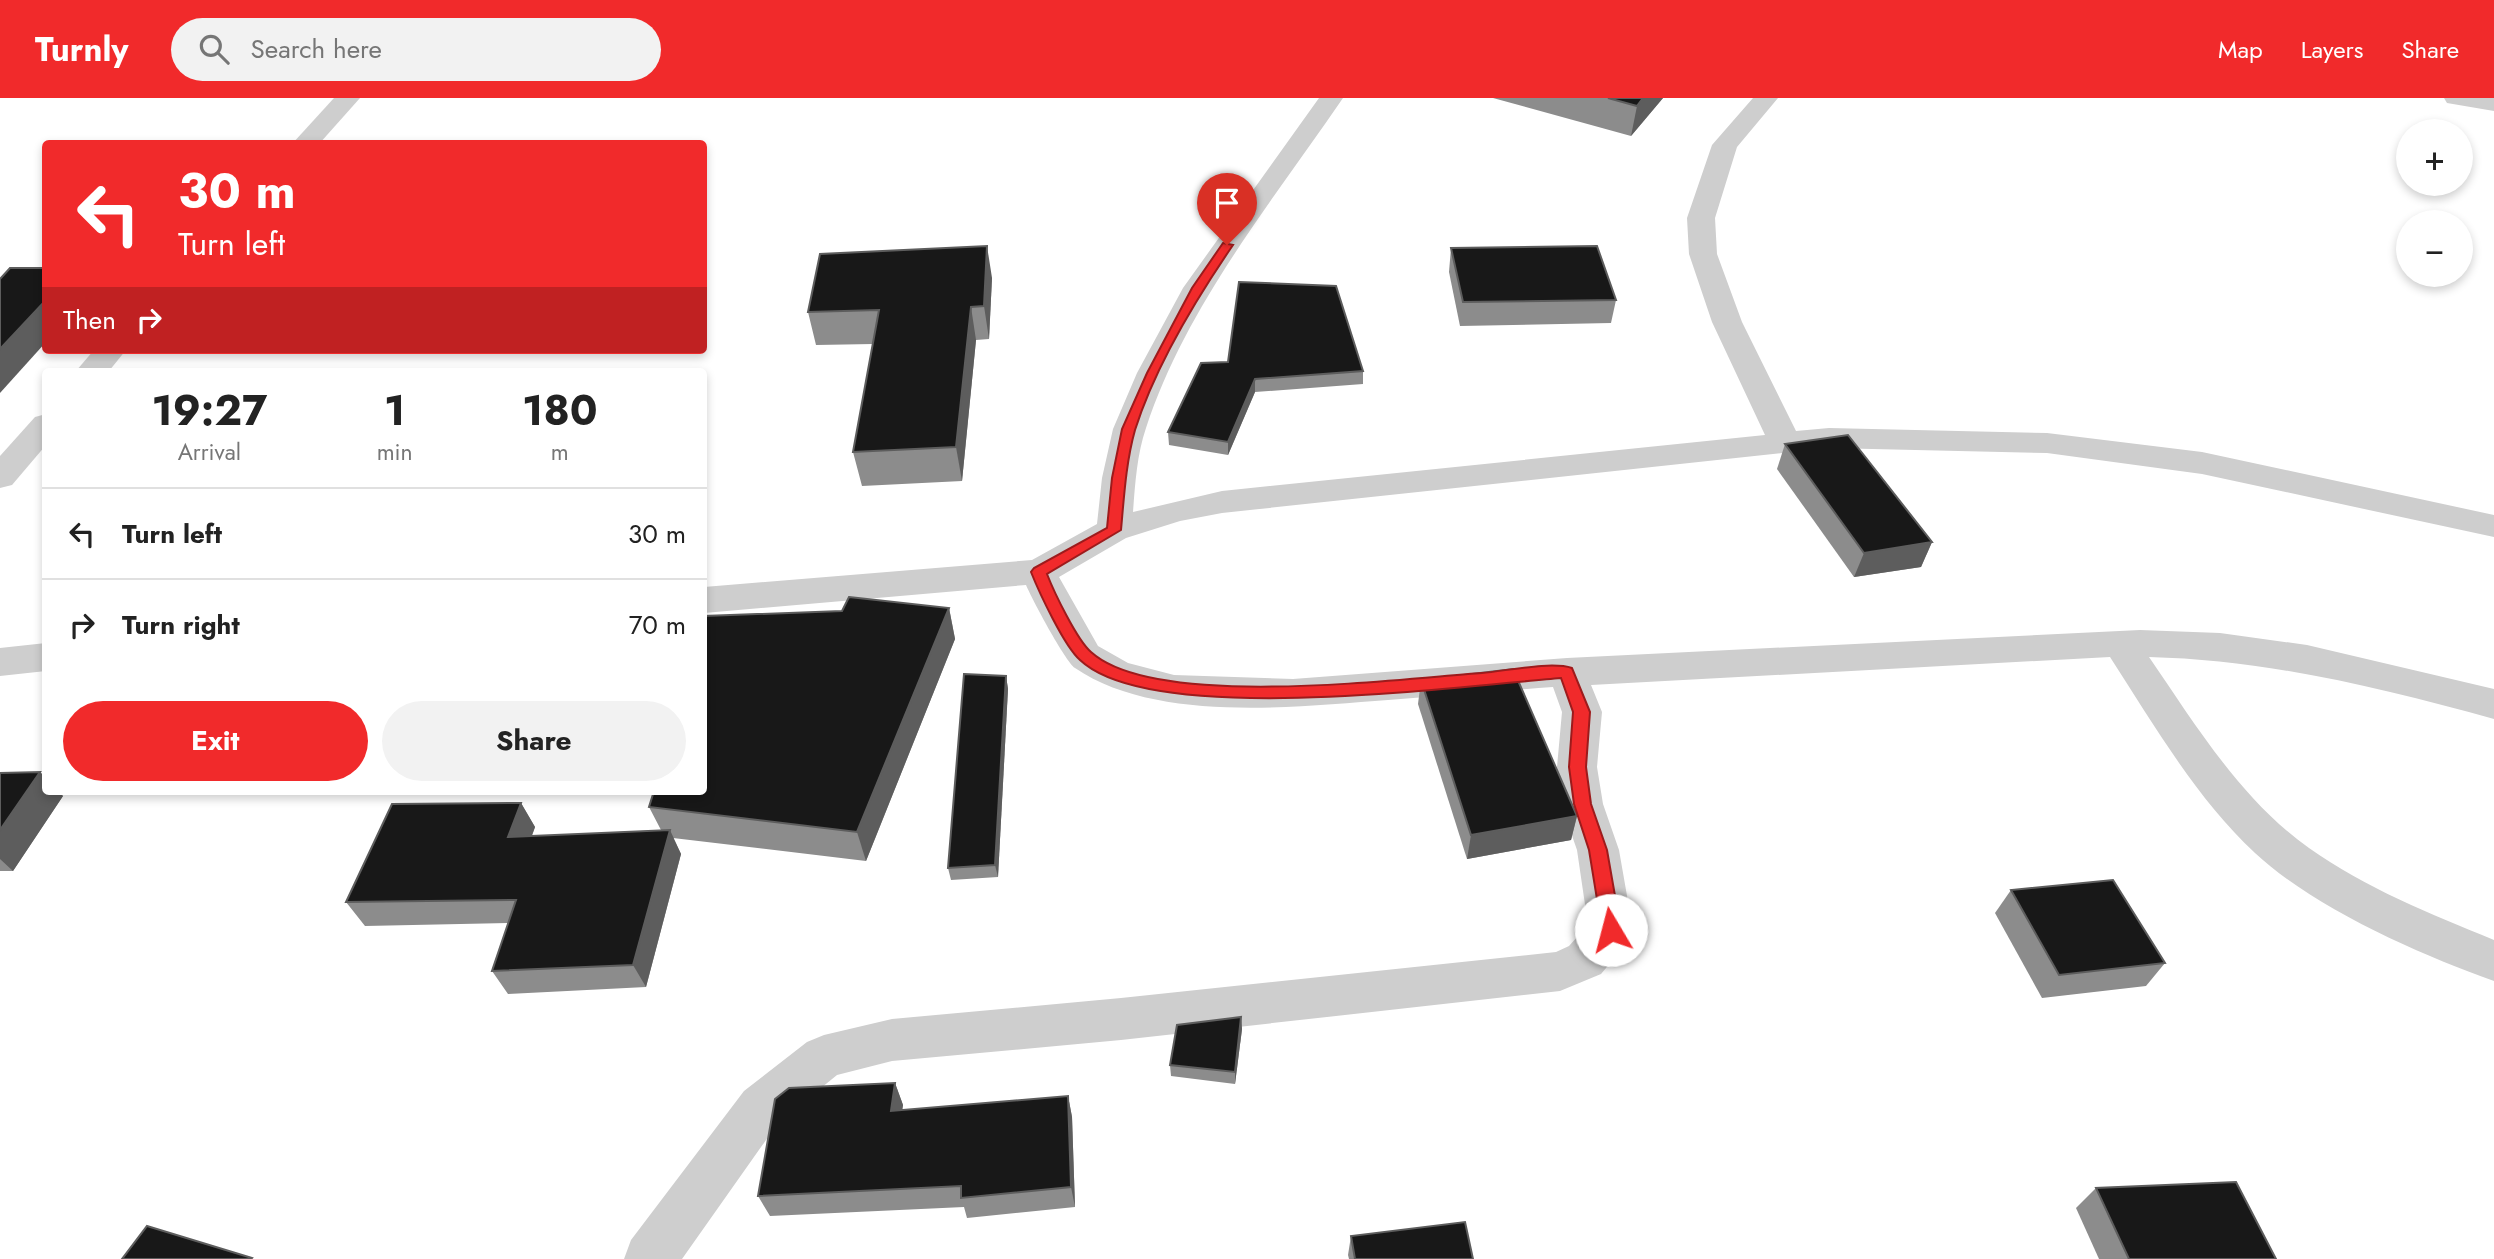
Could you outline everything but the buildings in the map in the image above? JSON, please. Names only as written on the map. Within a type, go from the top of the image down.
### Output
[{"type":"street","points":[[308,140],[348,98]]},
{"type":"street","points":[[1114,530],[1119,478],[1129,429],[1153,373],[1198,288],[1331,98]]},
{"type":"street","points":[[1766,98],[1725,145],[1702,218],[1703,254],[1727,322],[1786,444]]},
{"type":"street","points":[[2456,98],[2494,101]]},
{"type":"street","points":[[95,368],[107,354]]},
{"type":"street","points":[[0,477],[42,429]]},
{"type":"street","points":[[707,600],[1039,572],[1114,530],[1176,511],[1222,502],[1829,438],[2047,443],[2202,463],[2494,526]]},
{"type":"street","points":[[1039,572],[1046,592],[1084,656],[1114,673],[1144,684],[1174,689],[1293,693],[1567,672],[2120,643],[2199,644],[2282,654],[2494,704]]},
{"type":"street","points":[[2120,643],[2207,774],[2272,843],[2323,880],[2494,961]]},
{"type":"street","points":[[0,662],[42,657]]},
{"type":"street","points":[[650,1259],[761,1107],[824,1057],[892,1040],[1560,971],[1585,960],[1611,930],[1598,850],[1582,804],[1577,767],[1581,712],[1567,672]]},
{"type":"route","points":[[1227,245],[1198,288],[1153,373],[1129,429],[1119,478],[1114,530],[1039,572],[1046,592],[1084,656],[1114,673],[1144,684],[1174,689],[1293,693],[1567,672],[1581,712],[1577,767],[1582,804],[1598,850],[1611,930]]}]
